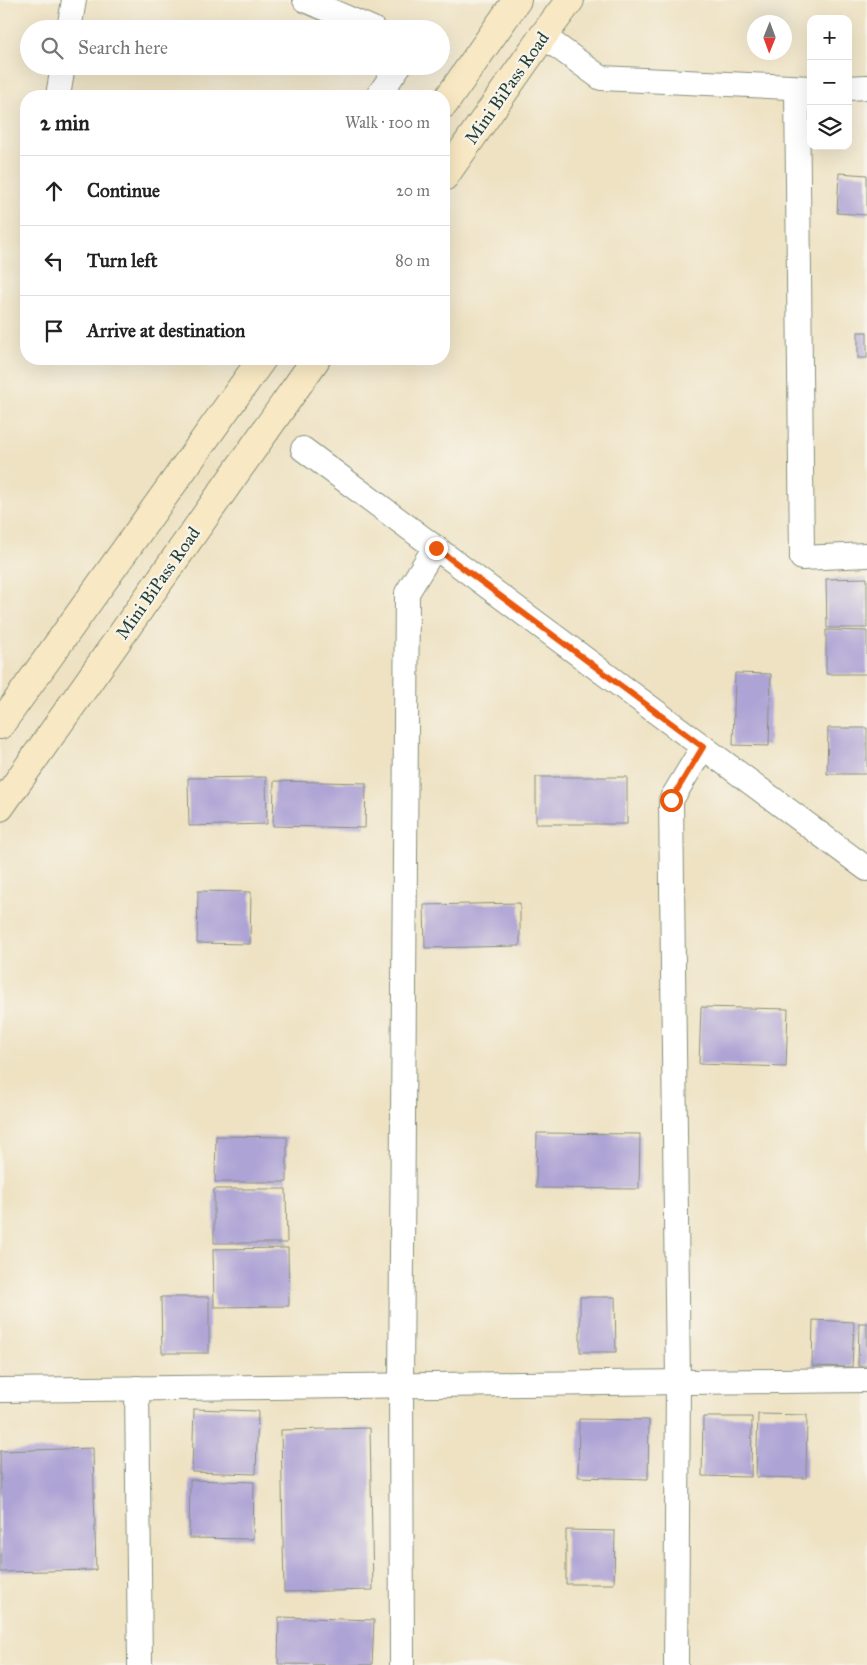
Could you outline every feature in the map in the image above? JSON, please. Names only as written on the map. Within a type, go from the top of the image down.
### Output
[{"type":"street","points":[[71,20],[74,0]]},
{"type":"street","points":[[305,0],[352,20]]},
{"type":"street","points":[[450,95],[517,0]]},
{"type":"street","name":"Mini BiPass Road","points":[[450,168],[570,0]]},
{"type":"street","points":[[543,36],[601,78],[804,89],[802,558],[867,555]]},
{"type":"street","points":[[59,90],[62,75]]},
{"type":"street","points":[[382,90],[393,75]]},
{"type":"street","points":[[852,88],[867,87]]},
{"type":"street","points":[[0,725],[258,365]]},
{"type":"street","name":"Mini BiPass Road","points":[[0,807],[312,365]]},
{"type":"street","points":[[303,448],[867,869]]},
{"type":"street","points":[[402,1665],[401,1384],[407,593],[436,548]]},
{"type":"street","points":[[676,1665],[678,1382],[671,800],[703,747]]},
{"type":"street","points":[[0,1390],[867,1380]]},
{"type":"street","points":[[137,1388],[140,1665]]},
{"type":"building","points":[[839,173],[867,175],[867,215],[837,213]]},
{"type":"building","points":[[858,332],[867,332],[867,358],[858,358]]},
{"type":"building","points":[[867,578],[867,628],[827,628],[826,579]]},
{"type":"building","points":[[826,630],[867,631],[867,674],[826,674]]},
{"type":"building","points":[[735,673],[771,674],[769,746],[733,745]]},
{"type":"building","points":[[828,728],[867,728],[867,774],[827,774]]},
{"type":"building","points":[[266,777],[267,824],[189,826],[188,778]]},
{"type":"building","points":[[536,777],[627,777],[627,824],[536,824]]},
{"type":"building","points":[[274,781],[366,783],[365,828],[273,826]]},
{"type":"building","points":[[198,891],[251,892],[250,944],[197,943]]},
{"type":"building","points":[[520,903],[520,946],[425,948],[424,905]]},
{"type":"building","points":[[701,1007],[788,1009],[786,1067],[699,1064]]},
{"type":"building","points":[[537,1133],[640,1134],[639,1189],[536,1188]]},
{"type":"building","points":[[216,1136],[287,1137],[287,1182],[215,1182]]},
{"type":"building","points":[[214,1189],[286,1189],[287,1243],[214,1243]]},
{"type":"building","points":[[288,1248],[289,1306],[214,1307],[213,1249]]},
{"type":"building","points":[[161,1297],[209,1297],[209,1353],[162,1353]]},
{"type":"building","points":[[580,1297],[615,1297],[616,1352],[580,1352]]},
{"type":"building","points":[[813,1320],[854,1322],[852,1367],[812,1366]]},
{"type":"building","points":[[859,1323],[867,1323],[867,1366],[858,1366]]},
{"type":"building","points":[[194,1409],[258,1411],[256,1474],[192,1472]]},
{"type":"building","points":[[758,1414],[807,1415],[806,1478],[756,1477]]},
{"type":"building","points":[[703,1417],[752,1417],[751,1477],[702,1476]]},
{"type":"building","points":[[579,1419],[649,1420],[648,1479],[578,1477]]},
{"type":"building","points":[[370,1428],[373,1590],[284,1592],[281,1430]]},
{"type":"building","points":[[93,1448],[96,1570],[0,1572],[0,1451]]},
{"type":"building","points":[[190,1480],[254,1482],[253,1539],[189,1538]]},
{"type":"building","points":[[566,1530],[615,1531],[614,1584],[566,1584]]},
{"type":"building","points":[[279,1617],[374,1620],[372,1665],[278,1664]]},
{"type":"route","points":[[436,548],[703,747],[671,800]]}]
